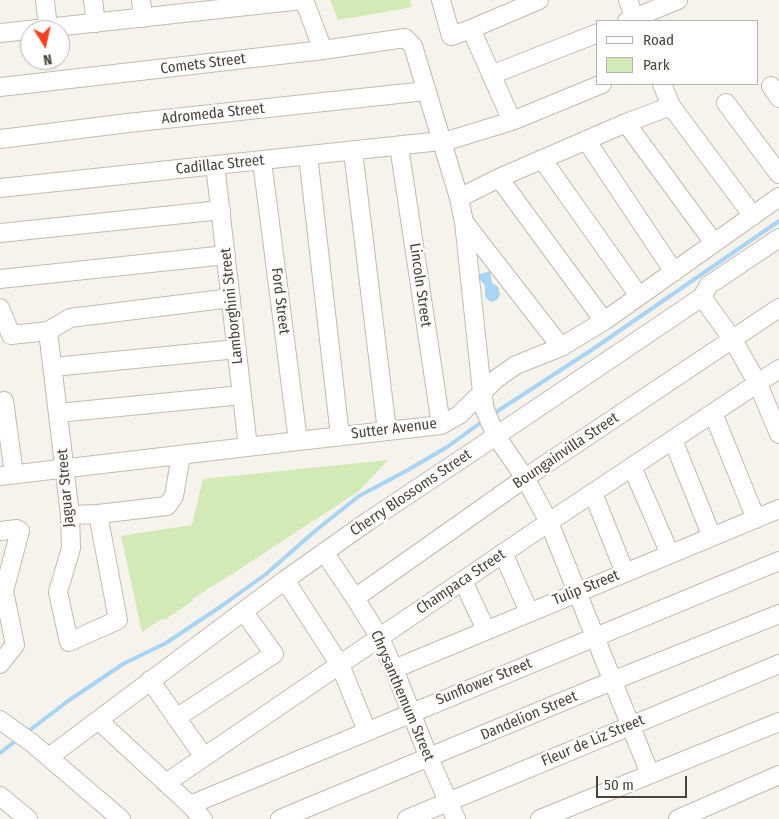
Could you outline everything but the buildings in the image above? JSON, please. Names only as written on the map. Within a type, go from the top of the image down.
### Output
[{"type":"street","points":[[45,0],[47,20]]},
{"type":"street","points":[[93,0],[96,23]]},
{"type":"street","points":[[141,0],[144,18]]},
{"type":"street","points":[[70,26],[144,18],[186,6],[303,0],[324,50]]},
{"type":"street","points":[[441,0],[451,36],[539,0]]},
{"type":"street","points":[[628,0],[633,20],[678,0]]},
{"type":"street","points":[[471,29],[512,121]]},
{"type":"street","points":[[0,33],[20,31]]},
{"type":"street","points":[[491,75],[596,34]]},
{"type":"street","name":"Comets Street","points":[[0,87],[324,50],[405,38],[413,46],[426,91]]},
{"type":"street","name":"Cadillac Street","points":[[0,188],[450,140],[512,121],[600,85]]},
{"type":"street","points":[[662,85],[671,106],[752,216]]},
{"type":"street","points":[[426,91],[459,198],[464,222],[485,410],[495,433],[525,478],[549,522],[650,774]]},
{"type":"street","name":"Adromeda Street","points":[[0,139],[426,91]]},
{"type":"street","points":[[726,103],[779,174]]},
{"type":"street","points":[[459,198],[542,159],[671,106]]},
{"type":"street","points":[[626,123],[714,243]]},
{"type":"street","points":[[586,140],[674,272]]},
{"type":"street","name":"Lincoln Street","points":[[399,146],[441,425]]},
{"type":"street","points":[[353,151],[387,431]]},
{"type":"street","points":[[308,156],[340,436]]},
{"type":"street","points":[[542,159],[639,296]]},
{"type":"street","name":"Ford Street","points":[[262,161],[298,441]]},
{"type":"street","name":"Lamborghini Street","points":[[215,165],[248,447]]},
{"type":"street","points":[[499,178],[604,321]]},
{"type":"street","name":"Sutter Avenue","points":[[7,475],[441,425],[459,414],[496,379],[516,366],[561,347],[604,321],[779,197]]},
{"type":"street","points":[[0,233],[221,210]]},
{"type":"street","points":[[464,222],[561,347]]},
{"type":"street","name":"Cherry Blossoms Street","points":[[49,757],[324,552],[495,433],[702,297],[709,285],[779,238]]},
{"type":"street","points":[[0,279],[226,255]]},
{"type":"street","points":[[702,297],[733,340],[758,384],[779,434]]},
{"type":"street","points":[[0,308],[11,335],[48,331],[70,318],[231,298]]},
{"type":"street","name":"Boungainvilla Street","points":[[355,598],[525,478],[779,308]]},
{"type":"street","name":"Jaguar Street","points":[[48,331],[70,515],[71,548],[58,592],[69,642],[118,620],[98,514]]},
{"type":"street","points":[[53,367],[236,349]]},
{"type":"street","name":"Champaca Street","points":[[166,783],[503,553],[779,369]]},
{"type":"street","points":[[58,413],[242,394]]},
{"type":"street","points":[[4,401],[7,475]]},
{"type":"street","points":[[713,413],[756,518]]},
{"type":"street","points":[[673,440],[712,537]]},
{"type":"street","points":[[70,515],[98,514],[167,506],[174,496],[181,455]]},
{"type":"street","points":[[632,467],[670,554]]},
{"type":"street","points":[[593,494],[624,573]]},
{"type":"street","name":"Tulip Street","points":[[394,669],[779,509]]},
{"type":"street","points":[[0,531],[17,529],[20,531],[7,558],[4,591],[15,645],[3,655]]},
{"type":"street","name":"Chrysanthemum Street","points":[[324,552],[380,638],[456,819]]},
{"type":"street","points":[[503,553],[530,612]]},
{"type":"street","name":"Sunflower Street","points":[[190,805],[779,560]]},
{"type":"street","points":[[285,580],[340,665],[367,731]]},
{"type":"street","points":[[463,581],[486,630]]},
{"type":"street","points":[[176,718],[274,654],[244,612]]},
{"type":"street","name":"Dandelion Street","points":[[280,819],[779,614]]},
{"type":"street","name":"Fleur de Liz Street","points":[[408,819],[779,664]]},
{"type":"street","points":[[150,680],[204,757]]},
{"type":"street","points":[[0,720],[32,743],[121,819]]},
{"type":"street","points":[[98,720],[203,819]]},
{"type":"street","points":[[540,819],[779,722]]},
{"type":"street","points":[[681,818],[779,775]]},
{"type":"street","points":[[0,796],[28,819]]},
{"type":"green space","points":[[330,0],[410,0],[412,7],[338,20]]},
{"type":"green space","points":[[388,460],[359,491],[192,599],[193,601],[164,620],[163,618],[142,632],[121,536],[192,525],[203,479]]},
{"type":"water","points":[[490,271],[492,283],[498,287],[500,294],[498,299],[493,302],[489,301],[485,296],[485,286],[477,275]]},
{"type":"waterway","points":[[493,414],[593,349],[779,221]]},
{"type":"waterway","points":[[26,733],[68,701],[123,664],[166,643],[223,605],[266,574],[359,496],[447,447],[483,421]]},
{"type":"waterway","points":[[0,753],[18,739]]}]
